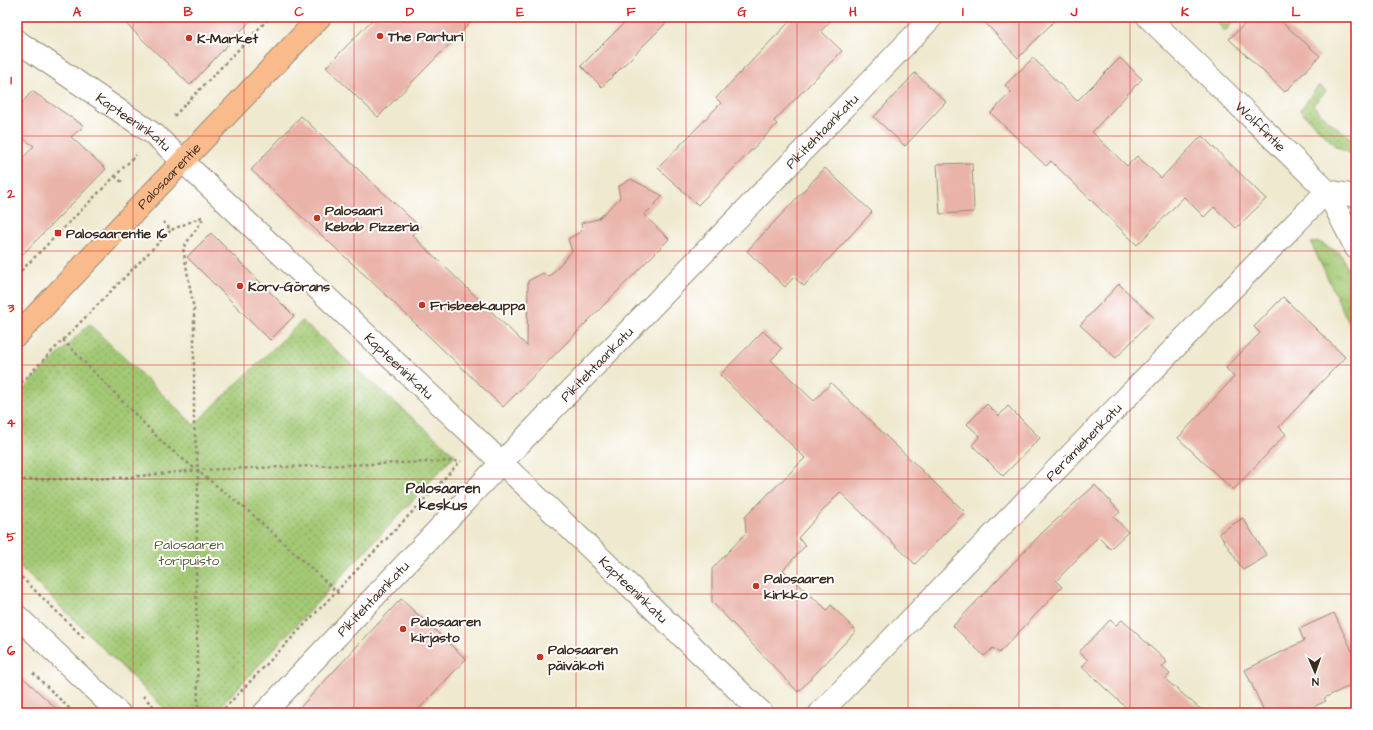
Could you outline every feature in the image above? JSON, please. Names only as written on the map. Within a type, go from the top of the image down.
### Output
[{"type":"main road","name":"Palosaarentie","points":[[17,335],[320,17]]},
{"type":"street","name":"Pikitehtaankatu","points":[[264,713],[483,481],[932,17]]},
{"type":"street","name":"Wolffintie","points":[[1148,17],[1327,191],[1356,248]]},
{"type":"street","name":"Kapteeninkatu","points":[[17,41],[155,135],[762,713]]},
{"type":"street","points":[[1327,191],[1356,196]]},
{"type":"street","name":"Perämiehenkatu","points":[[820,713],[1327,191]]},
{"type":"street","points":[[17,616],[119,713]]},
{"type":"path","points":[[115,176],[171,230]]},
{"type":"path","points":[[17,387],[171,230],[206,215],[183,248],[194,310],[194,425],[198,470],[198,713]]},
{"type":"path","points":[[63,340],[164,444],[252,514],[359,611]]},
{"type":"path","points":[[458,458],[483,481]]},
{"type":"path","points":[[17,480],[119,478],[198,470],[462,461]]},
{"type":"path","points":[[220,713],[462,461]]},
{"type":"path","points":[[28,668],[74,713]]},
{"type":"green space","points":[[1213,17],[1237,17],[1225,32]]},
{"type":"green space","points":[[1319,85],[1326,91],[1313,105],[1325,118],[1356,142],[1356,157],[1335,146],[1300,110]]},
{"type":"green space","points":[[1319,242],[1340,253],[1356,285],[1356,338],[1311,243]]},
{"type":"green space","name":"Palosaaren toripuisto","points":[[302,321],[455,455],[214,713],[169,713],[17,564],[17,396],[89,324],[194,425]]},
{"type":"building","points":[[119,17],[254,17],[190,85]]},
{"type":"building","points":[[375,17],[476,17],[378,117],[326,67]]},
{"type":"building","points":[[630,17],[672,17],[602,87],[581,66]]},
{"type":"building","points":[[794,17],[834,17],[821,31],[842,51],[774,121],[777,124],[698,205],[658,168],[721,103],[716,98]]},
{"type":"building","points":[[980,17],[1058,17],[1018,58]]},
{"type":"building","points":[[1252,17],[1276,17],[1320,56],[1285,92],[1229,39]]},
{"type":"building","points":[[1033,58],[1077,101],[1120,58],[1142,79],[1092,132],[1127,166],[1137,156],[1161,178],[1202,136],[1266,199],[1236,228],[1214,207],[1204,217],[1184,197],[1137,245],[1051,161],[1046,166],[991,113],[1011,92],[1005,85]]},
{"type":"building","points":[[915,73],[946,102],[905,146],[874,117]]},
{"type":"building","points":[[32,91],[84,126],[71,137],[106,169],[17,260],[17,164],[34,146],[17,134],[17,109]]},
{"type":"building","points":[[301,116],[420,227],[412,235],[527,346],[528,281],[543,273],[549,277],[572,251],[568,239],[582,231],[581,223],[598,219],[620,198],[618,187],[631,179],[663,196],[644,215],[669,239],[503,407],[370,280],[251,170]]},
{"type":"building","points":[[972,163],[974,212],[940,214],[937,164]]},
{"type":"building","points":[[825,168],[872,212],[804,286],[794,277],[785,287],[747,251]]},
{"type":"building","name":"Korv-Görans","points":[[211,233],[294,316],[270,340],[187,257]]},
{"type":"building","points":[[1119,284],[1154,318],[1116,358],[1080,325]]},
{"type":"building","points":[[1283,297],[1345,357],[1279,427],[1286,434],[1233,490],[1178,438],[1234,377],[1226,368],[1260,333],[1254,327]]},
{"type":"building","points":[[763,331],[782,349],[771,360],[814,401],[831,383],[965,512],[915,564],[840,492],[798,538],[806,545],[783,570],[827,610],[831,605],[856,631],[798,692],[712,602],[712,569],[746,533],[745,517],[805,458],[720,375]]},
{"type":"building","points":[[987,404],[999,416],[1008,406],[1040,438],[1003,476],[972,445],[980,436],[967,424]]},
{"type":"building","points":[[1095,485],[1120,512],[1114,517],[1128,532],[1110,549],[1098,537],[1056,581],[1062,587],[999,653],[993,648],[984,656],[953,626],[1043,532]]},
{"type":"building","points":[[1243,518],[1267,556],[1243,570],[1219,533]]},
{"type":"building","name":"Palosaaren kirjasto","points":[[401,599],[466,659],[415,713],[295,713]]},
{"type":"building","points":[[1334,613],[1356,659],[1356,683],[1324,698],[1326,701],[1301,713],[1265,713],[1245,670],[1304,641],[1299,629]]},
{"type":"building","points":[[1110,620],[1116,625],[1122,620],[1167,662],[1162,667],[1170,674],[1165,679],[1205,713],[1132,713],[1082,667],[1088,660],[1079,652]]},
{"type":"building","points":[[17,672],[61,713],[17,713]]},
{"type":"place","name":"The Parturi","points":[[380,36]]},
{"type":"place","name":"K-Market","points":[[189,38]]},
{"type":"place","name":"Palosaari Kebab Pizzeria","points":[[317,218]]},
{"type":"place","name":"Palosaarentie 16","points":[[58,233]]},
{"type":"place","name":"Korv-Görans","points":[[240,286]]},
{"type":"place","name":"Frisbeekauppa","points":[[422,305]]},
{"type":"place","name":"Palosaaren kirkko","points":[[756,586]]},
{"type":"place","name":"Palosaaren kirjasto","points":[[403,629]]},
{"type":"place","name":"Palosaaren päiväkoti","points":[[540,657]]},
{"type":"district","name":"Palosaaren keskus","points":[[443,496]]}]
